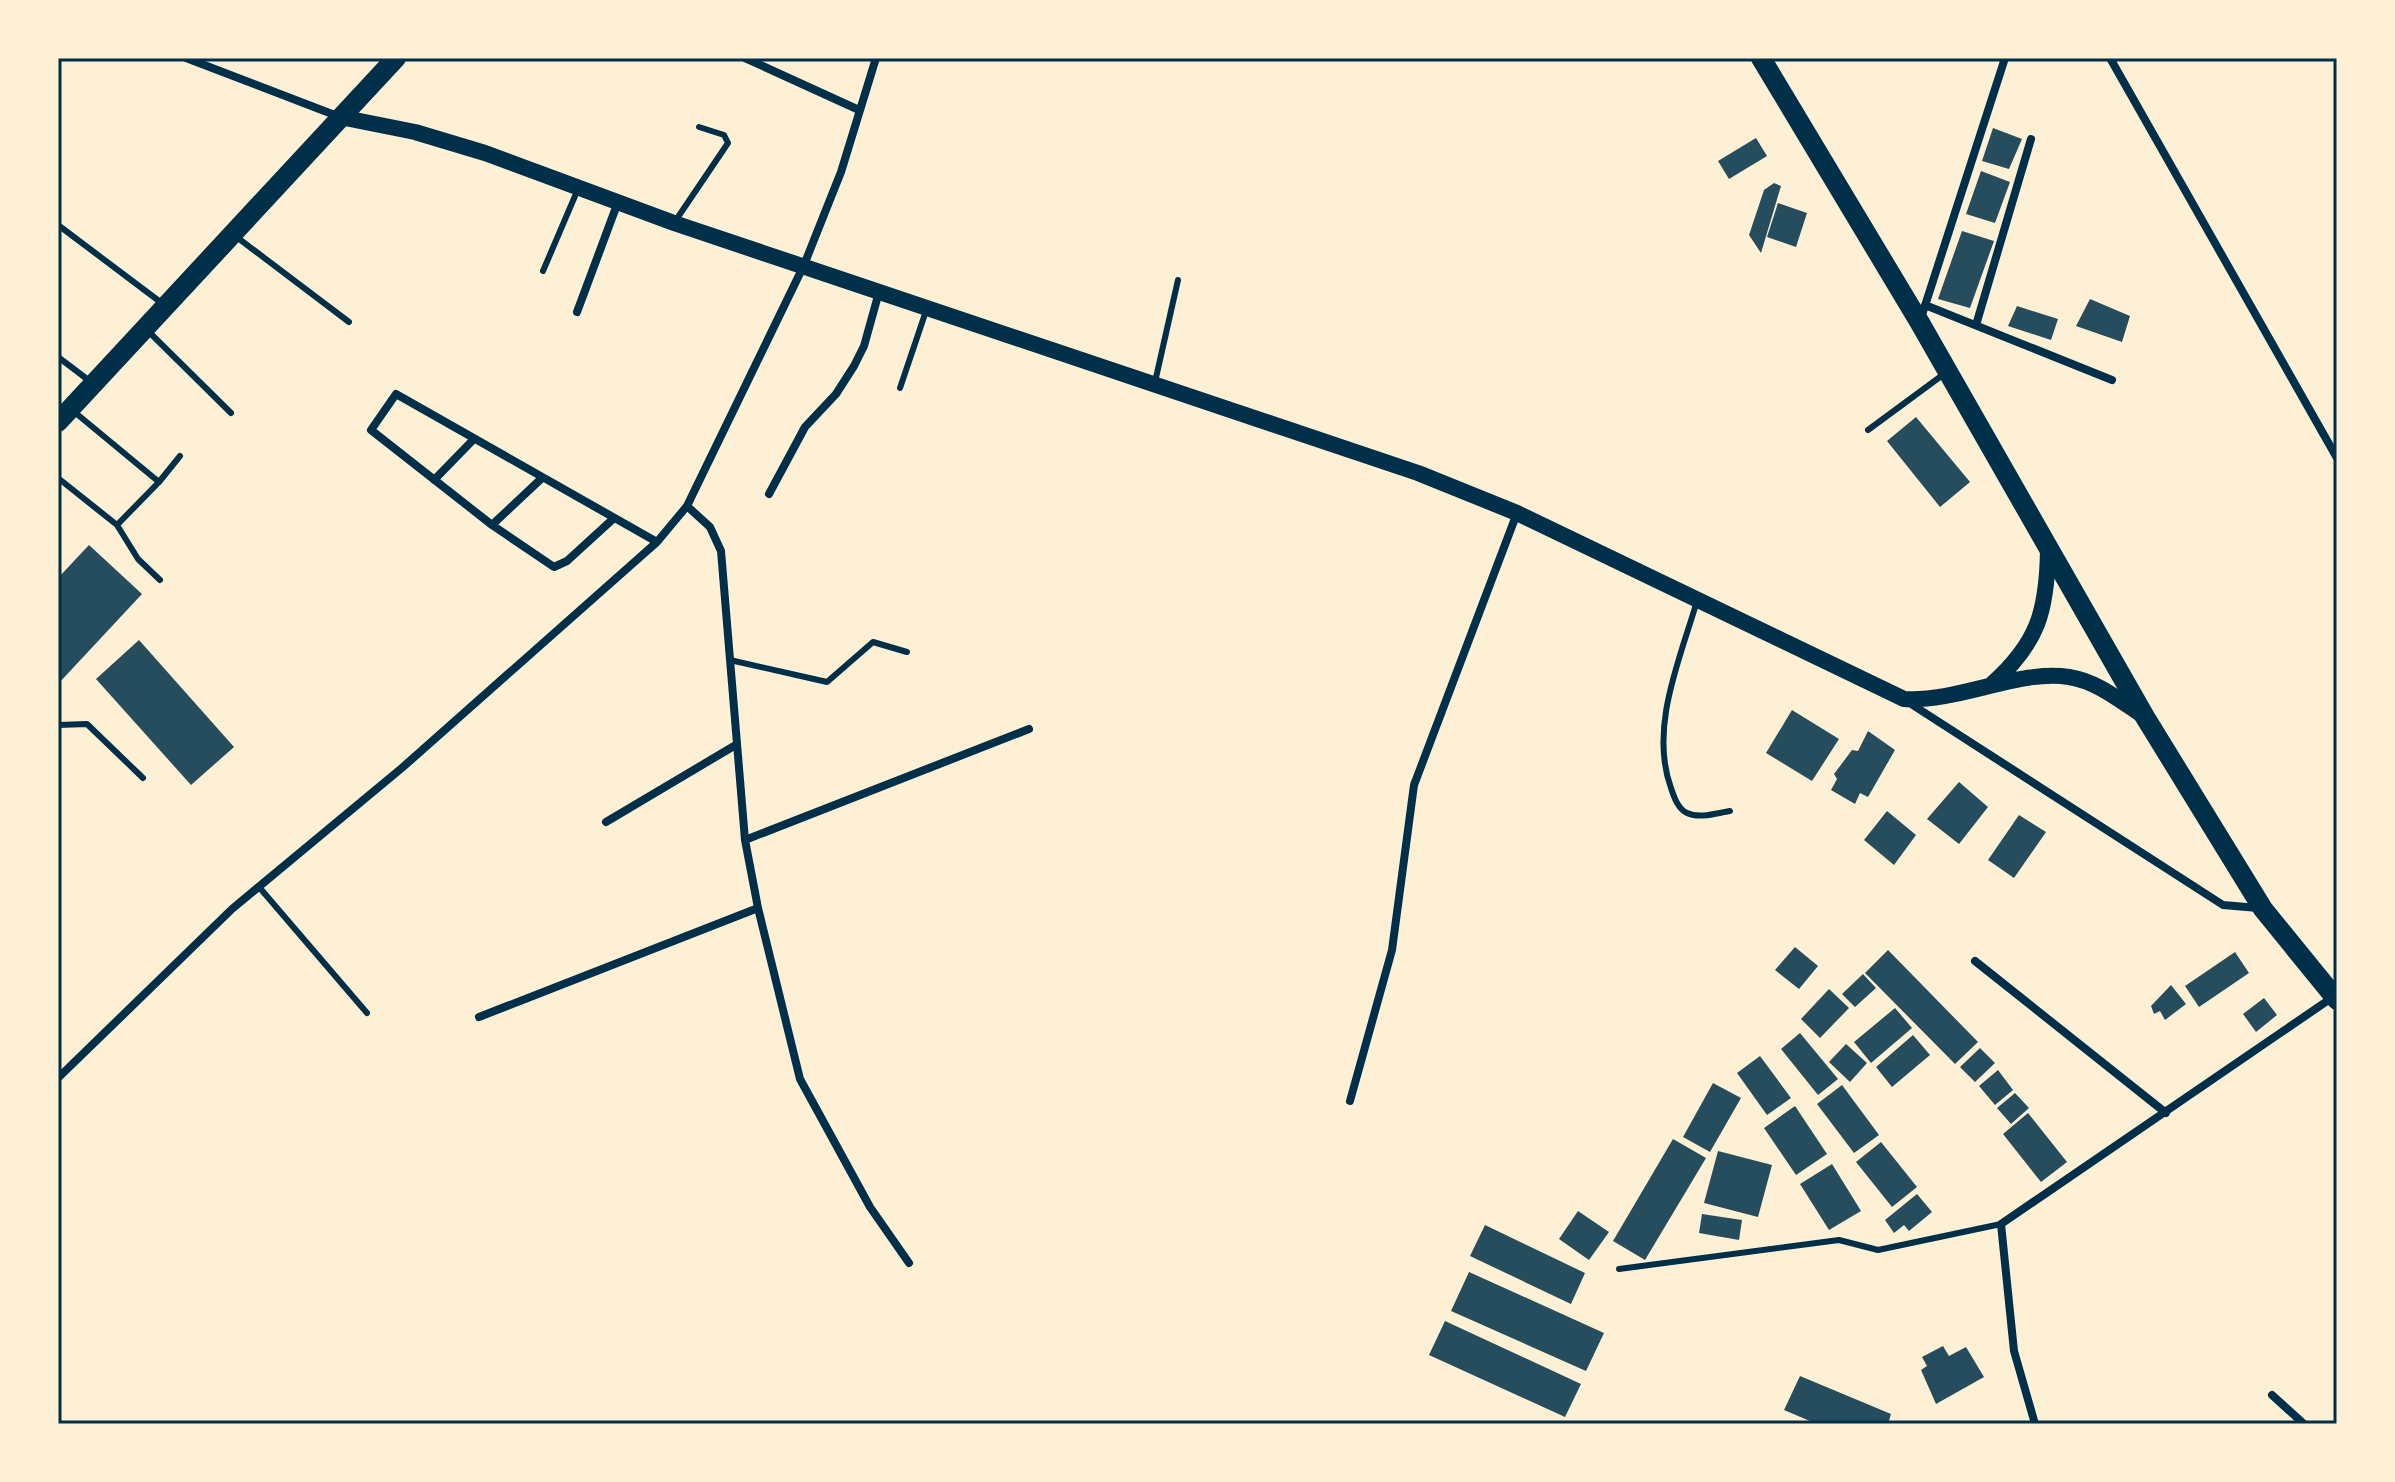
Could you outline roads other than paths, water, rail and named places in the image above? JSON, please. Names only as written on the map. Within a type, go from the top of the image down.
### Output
[{"type":"main road","points":[[64,416],[396,58]]},
{"type":"main road","points":[[1761,58],[1923,314],[1947,372],[2145,717],[2263,909],[2335,998]]},
{"type":"main road","points":[[340,117],[415,132],[579,186],[674,223],[1418,473],[1517,513],[1904,699],[1932,701],[1990,685],[2068,677],[2103,689],[2145,717]]},
{"type":"main road","points":[[1990,685],[2027,649],[2043,615],[2048,550]]},
{"type":"street","points":[[186,58],[340,117]]},
{"type":"street","points":[[745,58],[859,110]]},
{"type":"street","points":[[58,1078],[259,887],[403,767],[657,542],[687,506],[804,265],[841,172],[876,58]]},
{"type":"street","points":[[2005,58],[1923,314],[1976,325],[2112,380]]},
{"type":"street","points":[[2110,58],[2337,458]]},
{"type":"street","points":[[1976,325],[2031,139]]},
{"type":"street","points":[[577,312],[618,202]]},
{"type":"street","points":[[769,494],[805,427],[836,394],[854,366],[864,346],[879,292]]},
{"type":"street","points":[[613,519],[567,561],[554,567],[492,525],[371,430],[396,394],[657,542]]},
{"type":"street","points":[[434,480],[474,439]]},
{"type":"street","points":[[492,525],[542,478]]},
{"type":"street","points":[[687,506],[710,527],[721,551],[734,746],[745,840],[758,908],[800,1079],[870,1207],[909,1263]]},
{"type":"street","points":[[1350,1101],[1392,950],[1414,785],[1517,513]]},
{"type":"street","points":[[1904,699],[2223,905],[2263,909]]},
{"type":"street","points":[[745,840],[1029,729]]},
{"type":"street","points":[[606,822],[734,746]]},
{"type":"street","points":[[479,1017],[758,908]]},
{"type":"street","points":[[1975,961],[2166,1113]]},
{"type":"street","points":[[2035,1424],[2014,1351],[2001,1224],[2335,998]]},
{"type":"street","points":[[2272,1395],[2304,1424]]},
{"type":"lane","points":[[674,223],[728,143],[724,135],[699,127]]},
{"type":"lane","points":[[543,271],[579,186]]},
{"type":"lane","points":[[58,225],[166,306]]},
{"type":"lane","points":[[232,233],[349,322]]},
{"type":"lane","points":[[1154,385],[1178,280]]},
{"type":"lane","points":[[900,388],[927,308]]},
{"type":"lane","points":[[145,328],[231,413]]},
{"type":"lane","points":[[58,357],[94,384]]},
{"type":"lane","points":[[1868,430],[1947,372]]},
{"type":"lane","points":[[64,416],[159,482]]},
{"type":"lane","points":[[117,525],[180,456]]},
{"type":"lane","points":[[58,478],[117,525],[138,559],[160,580]]},
{"type":"lane","points":[[1698,598],[1663,729],[1667,777],[1676,801],[1685,813],[1702,816],[1730,811]]},
{"type":"lane","points":[[730,660],[827,682],[873,642],[907,652]]},
{"type":"lane","points":[[58,725],[87,724],[143,778]]},
{"type":"lane","points":[[259,887],[367,1013]]},
{"type":"lane","points":[[1619,1269],[1839,1240],[1878,1250],[2001,1224]]}]
